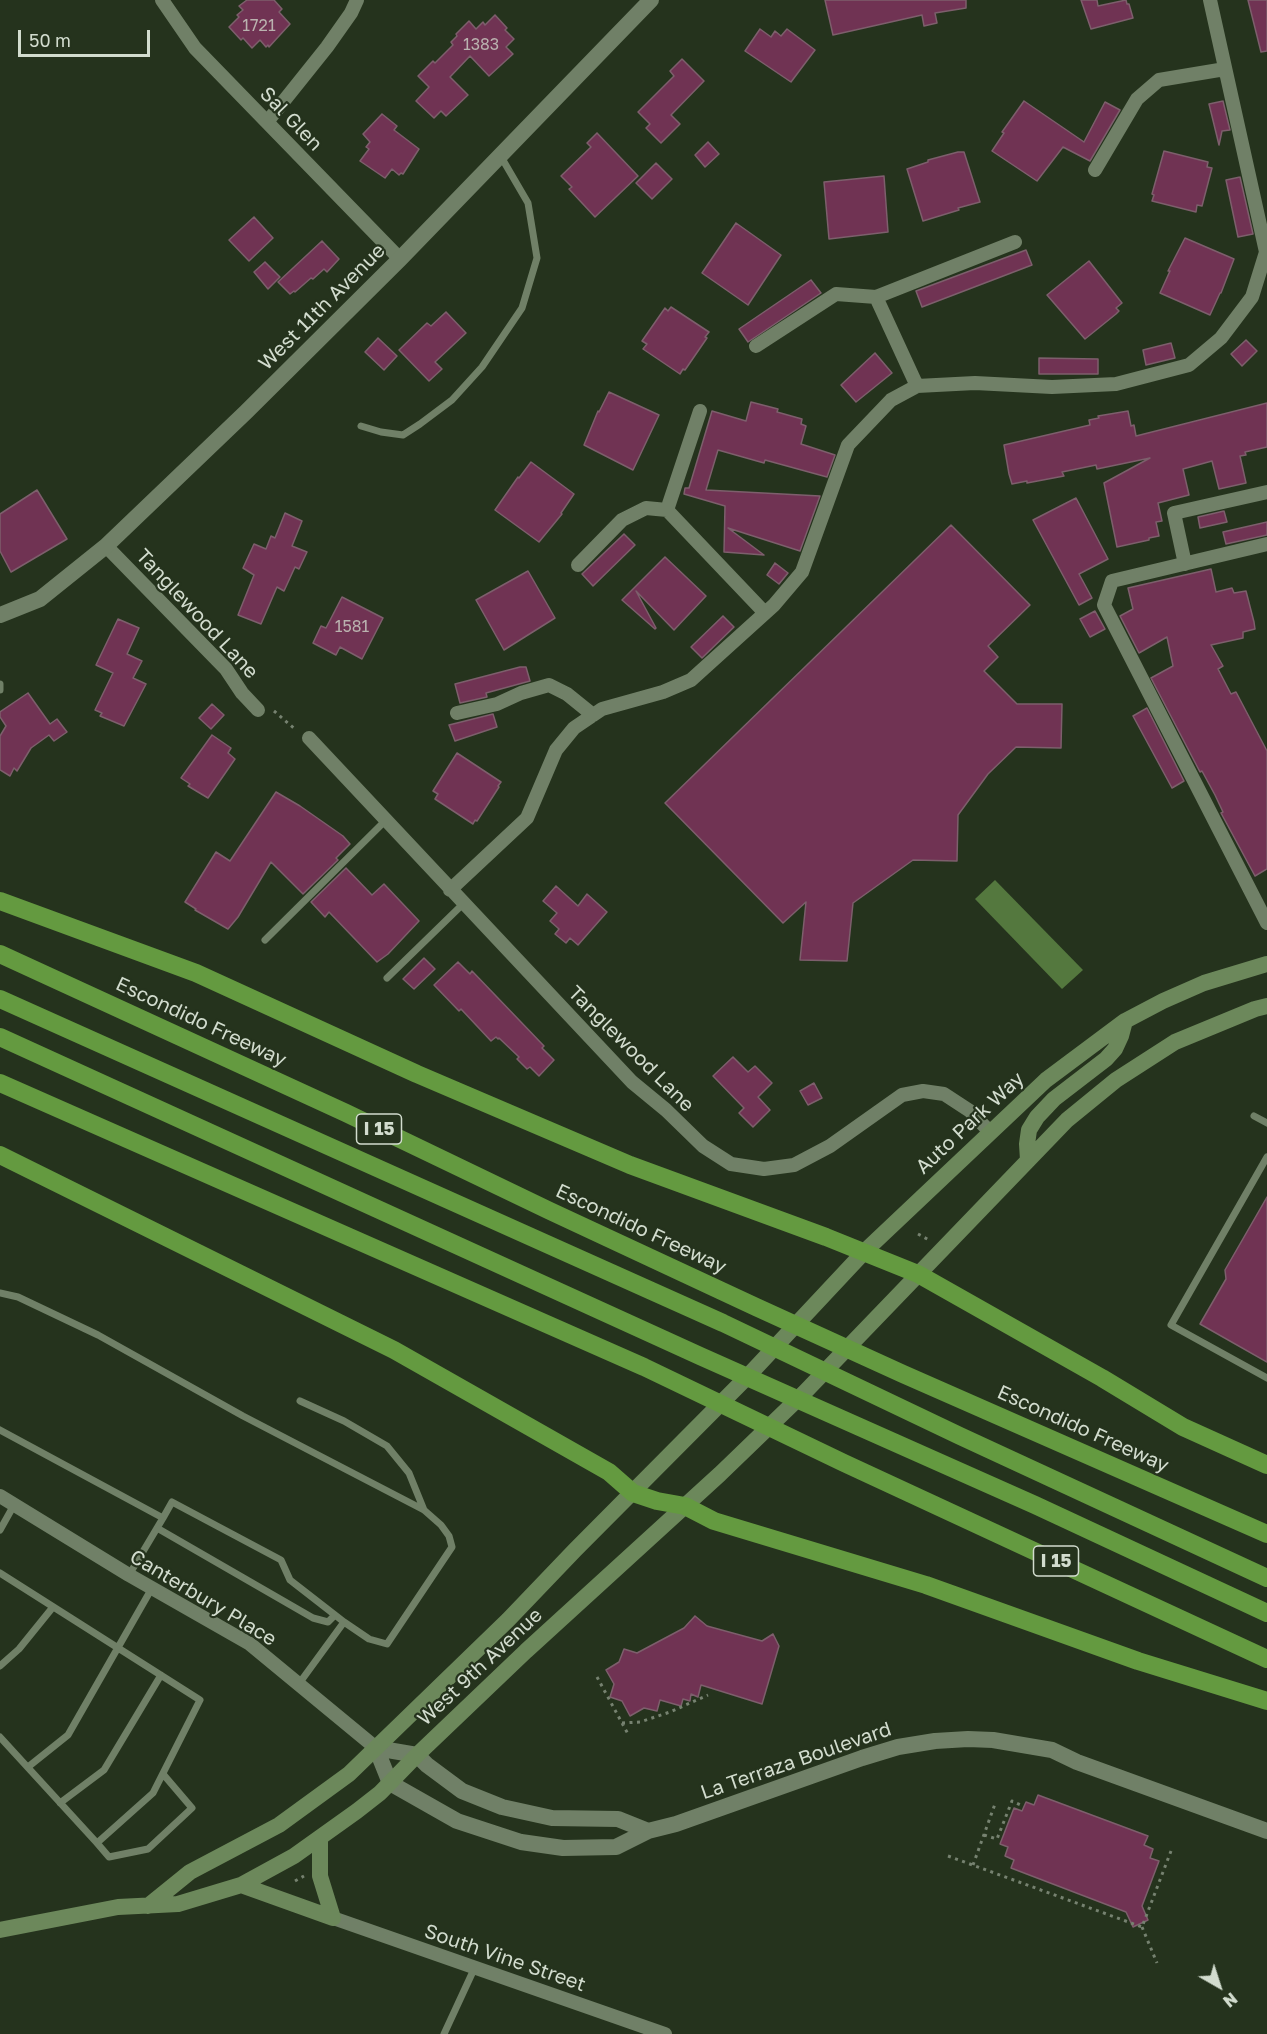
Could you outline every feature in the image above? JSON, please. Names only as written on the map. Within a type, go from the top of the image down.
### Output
[{"type":"highway","points":[[0,901],[196,973],[417,1074],[630,1165],[918,1274],[1102,1378],[1183,1427],[1267,1465]]},
{"type":"highway","name":"Escondido Freeway","points":[[0,954],[346,1113],[756,1307],[1267,1534]]},
{"type":"highway","points":[[0,999],[723,1323],[1267,1578]]},
{"type":"highway","points":[[0,1038],[700,1356],[1035,1505],[1267,1613]]},
{"type":"highway","name":"I 15","points":[[0,1083],[644,1367],[844,1463],[1267,1659]]},
{"type":"highway","points":[[0,1155],[394,1350],[609,1472],[633,1493],[657,1501],[685,1506],[714,1521],[926,1585],[1138,1661],[1267,1701]]},
{"type":"main road","name":"Auto Park Way","points":[[747,1377],[864,1252],[1046,1080],[1125,1021],[1163,1001],[1204,983],[1267,964]]},
{"type":"main road","points":[[918,1274],[1066,1120],[1116,1080],[1159,1051],[1197,1031],[1255,1008],[1267,1006]]},
{"type":"main road","points":[[1028,1160],[1029,1130],[1037,1117],[1071,1085],[1106,1059],[1118,1042],[1125,1021]]},
{"type":"main road","name":"West 9th Avenue","points":[[0,1930],[118,1907],[178,1904],[241,1885],[294,1856],[320,1838],[380,1793],[417,1755],[685,1506],[804,1393],[918,1274]]},
{"type":"main road","name":"West 9th Avenue","points":[[148,1906],[190,1872],[279,1825],[342,1781],[508,1620],[747,1377]]},
{"type":"main road","points":[[320,1838],[320,1876],[333,1918]]},
{"type":"main road","points":[[241,1885],[333,1918]]},
{"type":"street","name":"Sal Glen","points":[[162,0],[195,48],[400,259]]},
{"type":"street","points":[[267,122],[327,47],[351,13],[357,0]]},
{"type":"street","name":"West 11th Avenue","points":[[0,615],[40,598],[106,546],[246,412],[400,259],[651,0]]},
{"type":"street","points":[[450,890],[527,818],[556,750],[574,728],[602,709],[663,692],[691,680],[765,613],[802,572],[848,445],[891,400],[917,386],[975,383],[1052,387],[1116,384],[1189,365],[1221,339],[1252,297],[1266,252],[1210,0]]},
{"type":"street","points":[[1095,170],[1137,99],[1159,80],[1225,69]]},
{"type":"street","points":[[756,346],[836,294],[876,297],[1015,242]]},
{"type":"street","points":[[876,297],[917,386]]},
{"type":"street","points":[[667,510],[700,411]]},
{"type":"street","points":[[1185,564],[1174,513],[1267,492]]},
{"type":"street","points":[[578,566],[622,520],[646,508],[667,510],[765,613]]},
{"type":"street","points":[[1267,544],[1112,581],[1104,605],[1267,923]]},
{"type":"street","name":"Tanglewood Lane","points":[[106,546],[226,669],[242,693],[258,710]]},
{"type":"street","points":[[457,713],[497,704],[521,693],[549,685],[567,694],[592,715]]},
{"type":"street","name":"Tanglewood Lane","points":[[309,738],[632,1082],[666,1110],[703,1146],[731,1164],[764,1169],[794,1165],[830,1146],[902,1095],[923,1091],[944,1094],[970,1111],[990,1132]]},
{"type":"street","name":"Canterbury Place","points":[[0,1496],[129,1575],[250,1644],[376,1748]]},
{"type":"street","name":"La Terraza Boulevard","points":[[390,1783],[457,1821],[521,1842],[563,1848],[616,1847],[648,1831],[676,1824],[898,1747],[935,1741],[993,1740],[1052,1750],[1077,1762],[1267,1831]]},
{"type":"street","points":[[376,1748],[417,1755],[462,1791],[502,1808],[552,1818],[618,1819],[648,1831]]},
{"type":"street","points":[[376,1748],[390,1783]]},
{"type":"street","name":"South Vine Street","points":[[333,1918],[665,2034]]},
{"type":"lane","points":[[362,426],[403,435],[420,424],[452,400],[482,368],[522,308],[537,258],[528,203],[500,155]]},
{"type":"lane","points":[[0,684],[0,690]]},
{"type":"lane","points":[[264,940],[386,821]]},
{"type":"lane","points":[[387,978],[463,904]]},
{"type":"lane","points":[[1254,1116],[1267,1123]]},
{"type":"lane","points":[[1267,1157],[1171,1325],[1267,1378]]},
{"type":"lane","points":[[0,1293],[18,1297],[98,1335],[243,1416],[424,1510],[441,1525],[449,1536],[452,1547],[387,1644],[369,1639],[290,1580],[281,1560],[172,1502],[129,1575]]},
{"type":"lane","points":[[300,1401],[387,1446],[409,1473],[424,1510]]},
{"type":"lane","points":[[0,1430],[163,1518]]},
{"type":"lane","points":[[0,1530],[14,1506]]},
{"type":"lane","points":[[157,1528],[313,1618],[328,1622],[335,1615]]},
{"type":"lane","points":[[0,1573],[200,1700],[153,1793],[97,1843]]},
{"type":"lane","points":[[28,1767],[68,1735],[152,1588]]},
{"type":"lane","points":[[0,1666],[19,1650],[53,1606]]},
{"type":"lane","points":[[298,1685],[345,1622]]},
{"type":"lane","points":[[60,1803],[104,1770],[161,1676]]},
{"type":"lane","points":[[0,1737],[109,1857],[148,1849],[192,1808],[163,1774]]},
{"type":"lane","points":[[444,2034],[475,1967]]},
{"type":"path","points":[[258,710],[271,708],[291,728],[309,738]]},
{"type":"path","points":[[597,1677],[628,1734]]},
{"type":"path","points":[[622,1723],[640,1722],[708,1695]]},
{"type":"path","points":[[984,1834],[997,1839],[1012,1801],[1023,1806]]},
{"type":"path","points":[[973,1865],[995,1804]]},
{"type":"path","points":[[1157,1963],[1142,1928],[1171,1851]]},
{"type":"path","points":[[948,1856],[1142,1928]]},
{"type":"shaded area","points":[[995,880],[1083,970],[1062,989],[975,899]]},
{"type":"building","points":[[247,0],[274,0],[282,9],[279,12],[290,24],[269,47],[268,45],[266,47],[260,40],[252,48],[229,27],[243,10],[239,6]]},
{"type":"building","points":[[825,0],[966,0],[966,8],[935,13],[937,23],[924,26],[922,15],[833,35]]},
{"type":"building","points":[[1081,0],[1097,0],[1098,6],[1126,0],[1133,18],[1091,29]]},
{"type":"building","points":[[1248,0],[1267,0],[1267,51],[1261,52]]},
{"type":"building","points":[[495,15],[514,39],[506,47],[513,54],[489,76],[470,56],[450,77],[468,95],[446,116],[441,111],[434,118],[416,101],[429,87],[418,76],[453,45],[451,42],[457,36],[456,34],[469,21],[476,29],[483,22],[485,25]]},
{"type":"building","points":[[760,29],[771,37],[775,31],[781,36],[787,29],[815,50],[791,82],[745,51]]},
{"type":"building","points":[[682,59],[704,81],[671,115],[680,124],[661,143],[646,128],[650,124],[638,112],[674,76],[670,71]]},
{"type":"building","points":[[1024,101],[1084,142],[1105,102],[1120,110],[1090,161],[1063,147],[1037,181],[992,151],[1004,133],[1002,132]]},
{"type":"building","points":[[1223,101],[1230,130],[1222,131],[1219,145],[1209,104]]},
{"type":"building","points":[[382,114],[397,126],[394,130],[419,149],[403,174],[399,175],[392,169],[385,178],[360,161],[369,149],[366,147],[370,142],[363,134]]},
{"type":"building","points":[[597,133],[638,176],[595,217],[569,189],[572,187],[561,176],[591,147],[587,143]]},
{"type":"building","points":[[708,142],[719,154],[705,167],[695,155]]},
{"type":"building","points":[[1164,151],[1208,162],[1207,167],[1212,168],[1202,206],[1197,205],[1196,212],[1152,201]]},
{"type":"building","points":[[964,152],[980,202],[923,221],[907,169],[928,162],[928,160]]},
{"type":"building","points":[[656,163],[672,179],[652,199],[636,183]]},
{"type":"building","points":[[884,176],[888,232],[829,239],[824,182]]},
{"type":"building","points":[[1240,177],[1253,234],[1238,237],[1226,180]]},
{"type":"building","points":[[254,217],[273,238],[249,261],[229,240]]},
{"type":"building","points":[[736,223],[781,255],[748,305],[702,273]]},
{"type":"building","points":[[1185,238],[1234,259],[1210,315],[1160,293],[1170,271],[1168,271]]},
{"type":"building","points":[[322,241],[339,259],[327,272],[324,269],[290,294],[278,282]]},
{"type":"building","points":[[1026,250],[1032,265],[922,307],[916,291]]},
{"type":"building","points":[[1089,261],[1122,303],[1116,308],[1119,311],[1116,314],[1085,339],[1047,295]]},
{"type":"building","points":[[265,262],[280,277],[268,289],[254,272]]},
{"type":"building","points":[[811,280],[821,293],[748,342],[739,329]]},
{"type":"building","points":[[671,307],[709,332],[685,370],[683,369],[680,374],[643,349],[647,344],[642,341],[665,308],[668,311]]},
{"type":"building","points":[[446,312],[466,333],[435,362],[442,369],[429,381],[399,350],[427,323],[431,326]]},
{"type":"building","points":[[378,338],[397,356],[384,370],[365,352]]},
{"type":"building","points":[[1246,340],[1257,351],[1242,366],[1231,354]]},
{"type":"building","points":[[1171,343],[1175,358],[1146,365],[1143,350]]},
{"type":"building","points":[[875,353],[892,373],[856,402],[841,385]]},
{"type":"building","points":[[1039,358],[1098,359],[1098,374],[1039,374]]},
{"type":"building","points":[[609,392],[659,415],[633,470],[584,445],[598,411]]},
{"type":"building","points":[[751,402],[778,409],[777,412],[802,419],[801,424],[806,426],[801,444],[835,455],[827,477],[718,450],[706,490],[820,496],[800,551],[728,528],[764,555],[724,552],[725,506],[684,494],[685,488],[689,488],[712,411],[746,421]]},
{"type":"building","points":[[1267,403],[1267,447],[1245,452],[1246,455],[1240,456],[1246,483],[1219,489],[1212,461],[1183,469],[1189,495],[1158,503],[1162,521],[1156,522],[1159,536],[1149,538],[1149,540],[1117,547],[1104,483],[1150,458],[1097,469],[1096,465],[1062,472],[1064,476],[1027,483],[1027,481],[1012,484],[1009,474],[1004,445],[1090,425],[1089,420],[1099,418],[1098,416],[1128,411],[1136,436]]},
{"type":"building","points":[[531,462],[574,494],[562,514],[539,542],[495,510]]},
{"type":"building","points":[[37,490],[67,539],[11,572],[0,551],[0,514]]},
{"type":"building","points":[[1076,498],[1108,559],[1079,574],[1092,598],[1079,605],[1033,520]]},
{"type":"building","points":[[1224,511],[1227,522],[1200,528],[1198,517]]},
{"type":"building","points":[[285,513],[302,521],[292,546],[307,552],[299,569],[295,567],[284,591],[277,587],[261,624],[238,615],[254,575],[243,568],[254,544],[266,549],[271,536],[275,538]]},
{"type":"building","points":[[1267,522],[1267,535],[1226,544],[1223,532]]},
{"type":"building","points":[[951,525],[1030,605],[988,646],[998,657],[984,671],[1017,704],[1062,704],[1061,748],[1016,747],[988,774],[958,815],[957,861],[913,860],[853,903],[847,961],[800,960],[806,902],[783,923],[665,803]]},
{"type":"building","points":[[624,534],[635,545],[593,586],[582,574]]},
{"type":"building","points":[[665,557],[706,596],[674,630],[636,591],[655,629],[622,600]]},
{"type":"building","points":[[775,563],[788,573],[779,584],[767,575]]},
{"type":"building","points":[[1211,569],[1216,592],[1232,588],[1234,593],[1246,591],[1254,622],[1255,629],[1243,632],[1243,638],[1211,645],[1223,666],[1218,669],[1231,694],[1236,692],[1267,751],[1267,869],[1255,876],[1221,813],[1223,812],[1215,795],[1202,771],[1200,772],[1151,678],[1173,666],[1167,637],[1139,653],[1120,616],[1133,609],[1128,588]]},
{"type":"building","points":[[528,571],[555,618],[504,650],[476,600]]},
{"type":"building","points":[[342,597],[383,618],[362,659],[340,647],[336,655],[313,643],[321,626],[326,628]]},
{"type":"building","points":[[1095,611],[1105,629],[1090,637],[1080,619]]},
{"type":"building","points":[[723,616],[734,627],[702,658],[691,647]]},
{"type":"building","points":[[118,619],[139,628],[127,654],[142,661],[133,678],[146,684],[124,726],[100,716],[102,713],[95,710],[113,673],[96,665]]},
{"type":"building","points":[[526,667],[530,681],[486,693],[487,697],[460,703],[455,684]]},
{"type":"building","points":[[28,693],[50,724],[57,719],[67,732],[54,741],[49,735],[31,748],[17,771],[14,768],[10,776],[0,770],[0,736],[6,726],[0,717],[0,712]]},
{"type":"building","points":[[212,704],[224,715],[211,729],[199,718]]},
{"type":"building","points":[[1147,708],[1184,781],[1172,788],[1133,716]]},
{"type":"building","points":[[493,714],[497,727],[455,741],[449,725]]},
{"type":"building","points":[[212,735],[231,748],[228,753],[235,759],[208,798],[188,786],[190,784],[181,778]]},
{"type":"building","points":[[457,753],[501,782],[473,824],[435,799],[438,794],[433,791]]},
{"type":"building","points":[[276,792],[343,836],[350,844],[336,858],[338,860],[303,894],[271,862],[238,917],[228,929],[185,902],[216,852],[230,861]]},
{"type":"building","points":[[346,868],[372,895],[384,884],[419,921],[388,954],[377,962],[329,912],[325,917],[311,902]]},
{"type":"building","points":[[556,886],[578,906],[587,894],[607,912],[578,945],[570,938],[566,943],[555,934],[559,929],[550,921],[557,913],[543,901]]},
{"type":"building","points":[[424,958],[435,969],[414,989],[403,979]]},
{"type":"building","points":[[458,962],[470,974],[472,971],[544,1046],[542,1048],[554,1060],[539,1076],[530,1067],[527,1069],[517,1059],[519,1057],[499,1038],[496,1037],[491,1041],[461,1009],[459,1011],[434,985]]},
{"type":"building","points":[[733,1057],[748,1072],[755,1066],[772,1083],[758,1097],[770,1110],[753,1127],[739,1113],[744,1108],[713,1076]]},
{"type":"building","points":[[814,1083],[822,1098],[808,1105],[800,1091]]},
{"type":"building","points":[[1267,1197],[1267,1362],[1200,1324],[1226,1279],[1225,1270]]},
{"type":"building","points":[[695,1616],[707,1626],[762,1641],[773,1634],[779,1646],[762,1704],[701,1685],[698,1697],[691,1694],[690,1701],[683,1699],[681,1706],[660,1700],[657,1711],[644,1708],[630,1716],[622,1701],[610,1697],[614,1684],[606,1670],[619,1662],[624,1649],[637,1653],[684,1628]]},
{"type":"building","points":[[1038,1795],[1148,1836],[1144,1845],[1153,1849],[1150,1858],[1159,1861],[1142,1906],[1148,1920],[1133,1927],[1126,1912],[1011,1868],[1014,1860],[1005,1856],[1008,1847],[1000,1844],[1014,1808],[1022,1811],[1026,1802],[1034,1805]]}]
